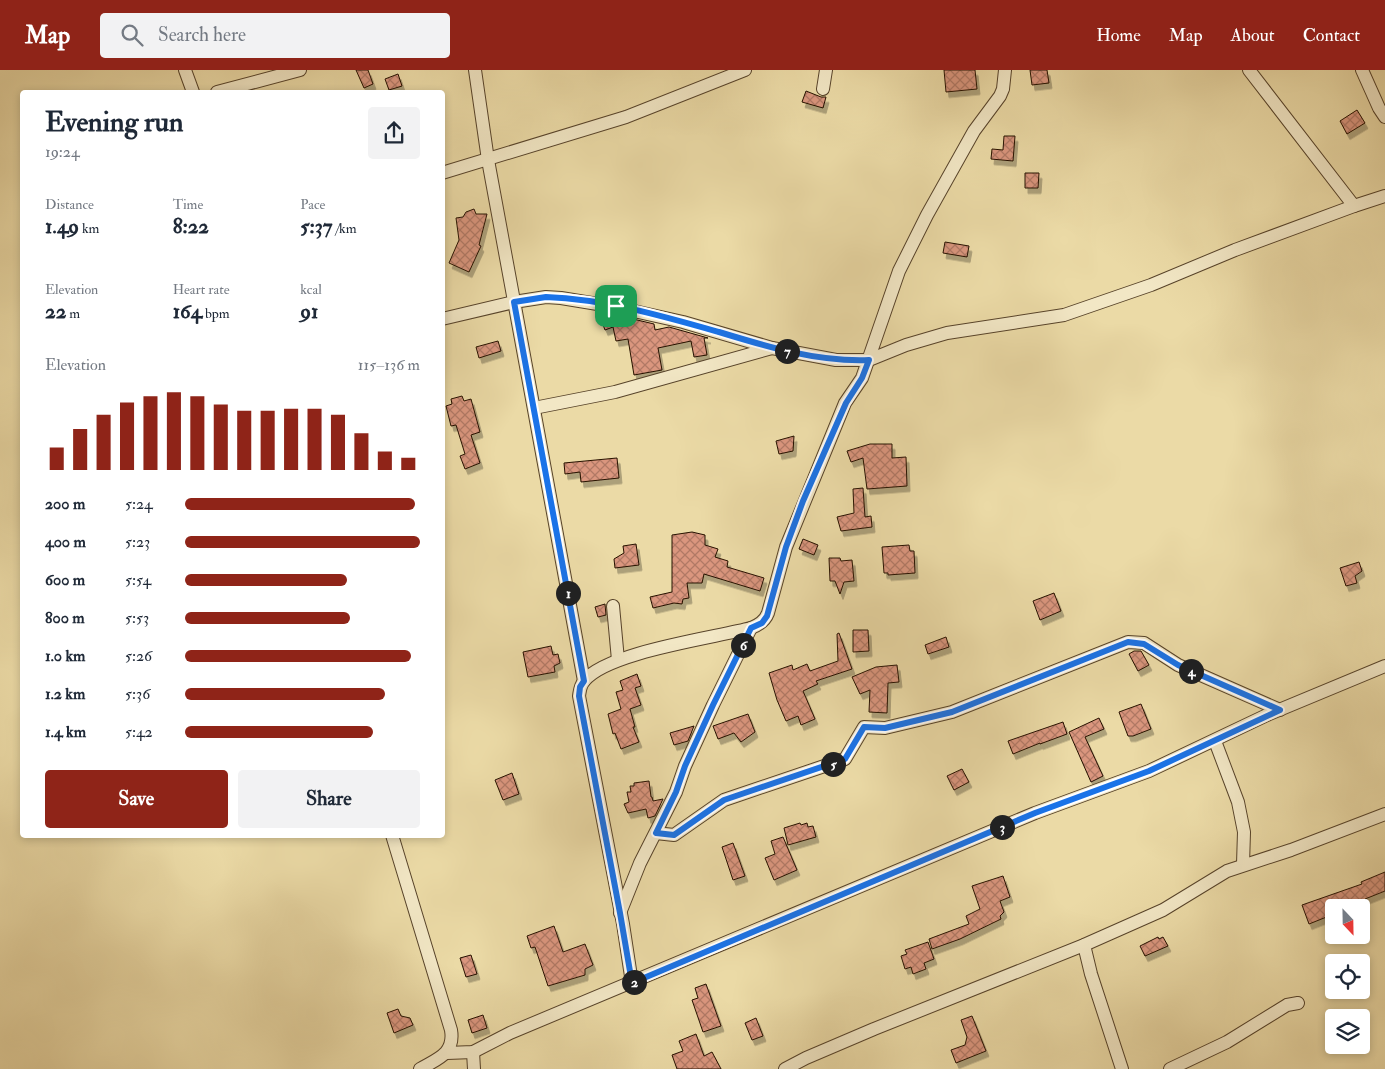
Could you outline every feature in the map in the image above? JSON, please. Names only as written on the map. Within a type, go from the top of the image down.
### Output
[{"type":"street","points":[[186,70],[192,90]]},
{"type":"street","points":[[225,90],[300,70]]},
{"type":"street","points":[[475,70],[488,160],[584,681]]},
{"type":"street","points":[[445,172],[626,117],[745,70]]},
{"type":"street","points":[[823,89],[826,70]]},
{"type":"street","points":[[632,983],[579,696],[580,687],[591,674],[618,660],[751,628],[762,623],[767,616],[786,547],[803,501],[846,403],[862,378],[899,271],[927,215],[974,130],[1000,96],[1003,89],[1005,70]]},
{"type":"street","points":[[1249,70],[1354,206]]},
{"type":"street","points":[[1362,70],[1385,117]]},
{"type":"street","points":[[445,318],[514,302],[546,297],[561,298],[616,306],[683,322],[772,348],[836,360],[869,360],[906,345],[947,333],[1064,315],[1151,285],[1235,250],[1385,196]]},
{"type":"street","points":[[534,408],[615,392],[772,348]]},
{"type":"street","points":[[612,606],[618,660]]},
{"type":"street","points":[[620,913],[640,863],[676,792],[685,766],[751,628]]},
{"type":"street","points":[[656,833],[674,835],[724,800],[845,759],[864,727],[885,728],[952,712],[1128,642],[1144,644],[1178,665],[1280,710]]},
{"type":"street","points":[[420,1069],[447,1053],[474,1052],[510,1033],[1035,813],[1149,771],[1280,710],[1385,666]]},
{"type":"street","points":[[1215,741],[1238,802],[1244,832],[1243,864]]},
{"type":"street","points":[[784,1069],[874,1029],[1084,946],[1163,910],[1218,875],[1243,864],[1291,850],[1385,814]]},
{"type":"street","points":[[393,838],[451,1030],[453,1040],[447,1053]]},
{"type":"street","points":[[1084,946],[1091,974],[1122,1069]]},
{"type":"street","points":[[1170,1069],[1227,1042],[1287,1006],[1298,1003]]},
{"type":"street","points":[[474,1052],[474,1069]]},
{"type":"building","points":[[356,70],[368,70],[373,84],[364,88]]},
{"type":"building","points":[[944,70],[975,70],[977,89],[946,92]]},
{"type":"building","points":[[1030,70],[1047,70],[1049,83],[1032,85]]},
{"type":"building","points":[[398,74],[402,86],[389,90],[385,79]]},
{"type":"building","points":[[806,91],[826,97],[823,108],[802,102]]},
{"type":"building","points":[[1357,110],[1365,123],[1347,134],[1340,121]]},
{"type":"building","points":[[1004,136],[1015,136],[1013,161],[991,159],[992,149],[1003,150]]},
{"type":"building","points":[[1025,173],[1039,173],[1038,188],[1025,188]]},
{"type":"building","points":[[474,209],[476,214],[487,214],[479,245],[481,246],[469,272],[449,263],[459,240],[456,218],[463,217],[466,212]]},
{"type":"building","points":[[945,242],[969,246],[967,257],[943,253]]},
{"type":"building","points":[[607,314],[615,315],[618,322],[633,319],[654,324],[655,330],[669,327],[708,338],[704,338],[707,355],[694,357],[691,341],[658,348],[662,370],[634,375],[628,339],[616,341],[613,327],[605,330],[600,317]]},
{"type":"building","points":[[498,341],[501,351],[479,358],[476,347]]},
{"type":"building","points":[[462,396],[464,401],[471,399],[480,432],[471,435],[480,463],[465,469],[460,456],[465,454],[456,425],[451,426],[446,406],[452,404],[451,399]]},
{"type":"building","points":[[794,436],[793,451],[779,454],[776,441]]},
{"type":"building","points":[[870,444],[892,444],[892,458],[906,457],[907,486],[867,489],[863,458],[851,462],[847,451]]},
{"type":"building","points":[[617,458],[619,478],[581,482],[580,472],[565,474],[564,463]]},
{"type":"building","points":[[863,488],[865,517],[871,516],[872,527],[841,531],[837,517],[854,513],[853,489]]},
{"type":"building","points":[[692,532],[705,535],[705,545],[718,549],[715,557],[728,561],[727,567],[764,578],[760,591],[704,574],[702,583],[687,583],[689,598],[683,599],[682,604],[674,603],[653,608],[650,597],[672,592],[672,535]]},
{"type":"building","points":[[803,539],[818,545],[814,555],[799,549]]},
{"type":"building","points":[[636,544],[639,565],[615,568],[614,559],[624,553],[623,546]]},
{"type":"building","points":[[909,545],[910,551],[914,551],[915,573],[888,575],[888,573],[884,573],[882,547]]},
{"type":"building","points":[[829,558],[840,558],[841,561],[852,560],[854,581],[844,582],[840,594],[835,581],[830,581]]},
{"type":"building","points":[[1359,562],[1362,571],[1355,576],[1357,583],[1346,586],[1340,568]]},
{"type":"building","points":[[1054,593],[1061,611],[1040,620],[1033,601]]},
{"type":"building","points":[[605,604],[606,615],[598,617],[595,607]]},
{"type":"building","points":[[853,630],[868,630],[869,651],[853,652]]},
{"type":"building","points":[[839,633],[852,669],[816,681],[818,684],[803,691],[815,719],[801,725],[798,716],[786,721],[769,673],[792,665],[793,670],[807,664],[810,671],[838,661],[837,634]]},
{"type":"building","points":[[946,637],[949,647],[928,654],[925,645]]},
{"type":"building","points":[[551,646],[553,655],[558,654],[560,663],[554,666],[555,672],[528,677],[523,652]]},
{"type":"building","points":[[1134,651],[1141,651],[1149,665],[1138,671],[1129,654]]},
{"type":"building","points":[[897,665],[899,682],[888,683],[887,713],[869,712],[870,690],[860,694],[852,677],[876,667]]},
{"type":"building","points":[[637,674],[641,686],[635,688],[641,705],[630,709],[635,727],[633,727],[639,742],[621,749],[615,733],[613,734],[608,714],[621,709],[616,692],[623,690],[620,681]]},
{"type":"building","points":[[1141,704],[1151,729],[1128,736],[1119,712]]},
{"type":"building","points":[[748,714],[755,732],[741,742],[734,733],[718,739],[713,726]]},
{"type":"building","points":[[1099,718],[1104,729],[1085,737],[1103,776],[1091,782],[1069,732]]},
{"type":"building","points":[[1063,722],[1067,734],[1013,754],[1008,741]]},
{"type":"building","points":[[694,726],[688,741],[674,745],[670,733]]},
{"type":"building","points":[[962,769],[969,782],[954,790],[947,776]]},
{"type":"building","points":[[512,773],[519,794],[503,800],[495,780]]},
{"type":"building","points":[[649,781],[653,801],[663,799],[655,816],[648,818],[646,809],[628,813],[624,804],[629,802],[627,792],[631,792],[630,786],[634,786],[634,783]]},
{"type":"building","points":[[800,823],[801,825],[807,823],[808,827],[813,826],[816,837],[788,845],[784,828]]},
{"type":"building","points":[[783,837],[797,870],[774,880],[765,858],[775,854],[771,841]]},
{"type":"building","points":[[733,843],[745,876],[733,880],[722,847]]},
{"type":"building","points":[[1385,872],[1385,891],[1365,899],[1325,899],[1325,918],[1309,924],[1302,905],[1362,884],[1361,882]]},
{"type":"building","points":[[1003,876],[1010,897],[1000,901],[1004,912],[1000,916],[1001,919],[960,939],[932,949],[929,939],[969,924],[966,916],[980,909],[972,886]]},
{"type":"building","points":[[554,926],[563,952],[585,944],[593,965],[585,969],[585,975],[548,986],[535,947],[531,948],[527,936]]},
{"type":"building","points":[[1158,937],[1159,939],[1163,937],[1168,946],[1145,956],[1140,946]]},
{"type":"building","points":[[928,942],[934,959],[924,963],[926,969],[913,974],[911,967],[905,969],[901,956],[907,954],[905,950]]},
{"type":"building","points":[[471,955],[477,974],[466,977],[460,958]]},
{"type":"building","points":[[706,984],[721,1026],[703,1032],[692,1000],[698,998],[695,988]]},
{"type":"building","points":[[398,1009],[401,1016],[410,1018],[413,1025],[394,1033],[387,1013]]},
{"type":"building","points":[[483,1015],[487,1028],[472,1033],[468,1020]]},
{"type":"building","points":[[972,1016],[986,1051],[956,1063],[951,1050],[965,1045],[967,1037],[961,1020]]},
{"type":"building","points":[[756,1018],[763,1036],[752,1040],[745,1023]]},
{"type":"building","points":[[696,1034],[704,1056],[712,1052],[721,1069],[677,1069],[672,1055],[683,1051],[679,1041]]},
{"type":"route","points":[[546,297],[574,299],[616,306],[683,322],[772,348],[836,360],[869,360],[862,378],[846,403],[803,501],[786,547],[767,616],[762,623],[751,628],[713,705],[685,766],[676,792],[656,833],[674,835],[724,800],[845,759],[864,727],[885,728],[952,712],[1128,642],[1144,644],[1178,665],[1280,710],[1149,771],[1035,813],[632,983],[579,696],[580,687],[584,681],[514,302],[546,297]]}]
